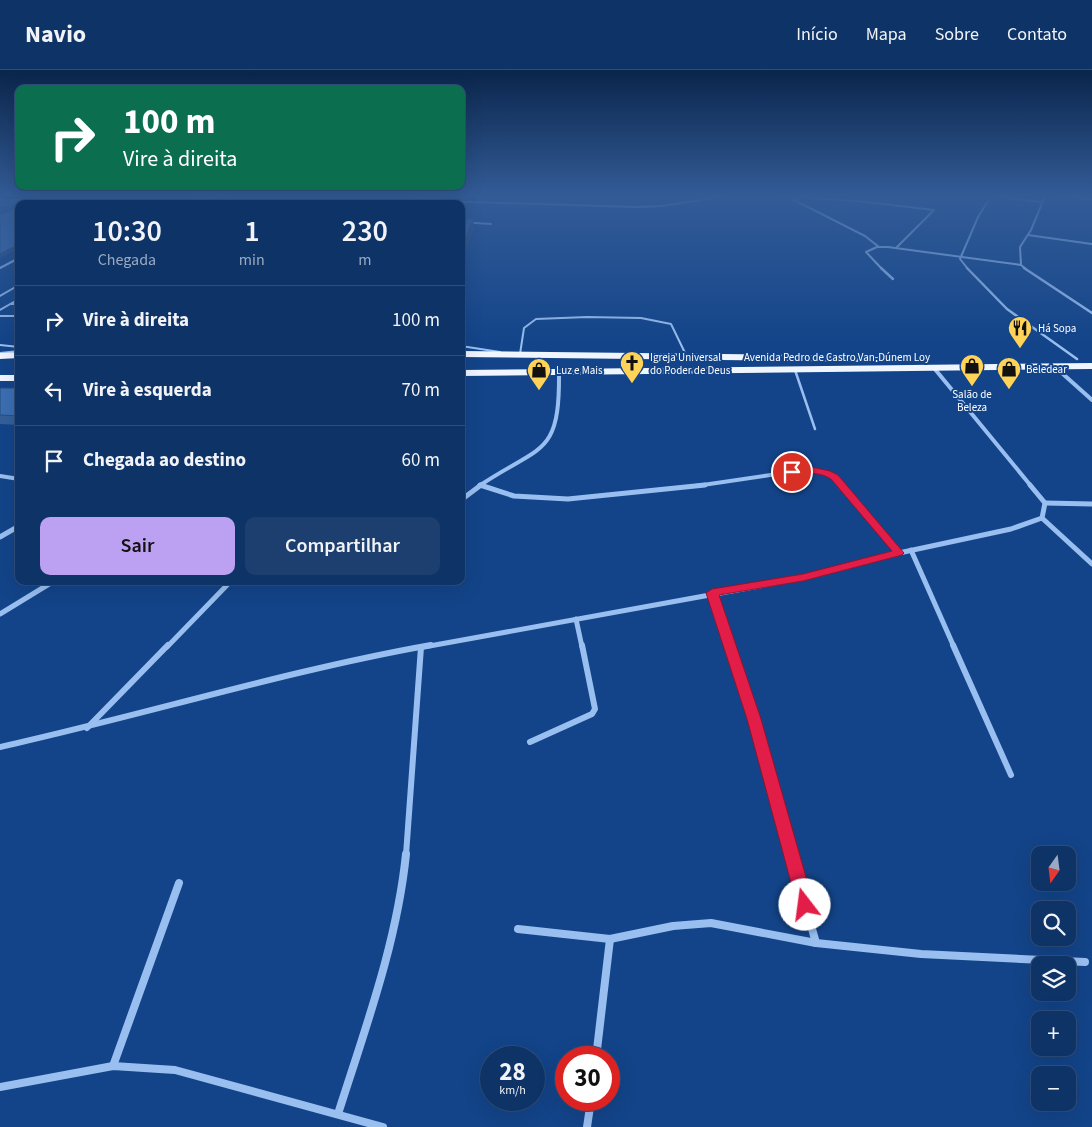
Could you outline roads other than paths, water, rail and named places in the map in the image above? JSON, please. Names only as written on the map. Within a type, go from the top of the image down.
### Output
[{"type":"highway","points":[[0,354],[15,353]]},
{"type":"highway","name":"Avenida Pedro de Castro Van-Dúnem Loy","points":[[465,353],[1092,359]]},
{"type":"highway","name":"Avenida Pedro de Castro Van-Dúnem Loy","points":[[465,373],[1092,366]]},
{"type":"highway","points":[[0,378],[15,378]]},
{"type":"street","points":[[966,245],[961,257],[967,270],[992,292],[1007,309],[1077,359]]},
{"type":"street","points":[[1021,245],[1021,265]]},
{"type":"street","points":[[893,279],[866,252],[879,247],[896,248],[1021,265],[1046,284],[1092,313]]},
{"type":"street","points":[[0,268],[15,260]]},
{"type":"street","points":[[1054,366],[1092,400]]},
{"type":"street","points":[[934,368],[1045,503],[1092,504]]},
{"type":"street","points":[[465,497],[480,485],[520,464],[536,452],[549,438],[558,416],[559,371]]},
{"type":"street","points":[[480,485],[514,496],[568,499],[678,489],[811,469],[819,470],[834,477],[898,553]]},
{"type":"street","points":[[0,476],[15,478]]},
{"type":"street","points":[[1042,518],[1045,503]]},
{"type":"street","points":[[0,747],[86,728],[255,684],[420,647],[803,578],[898,553],[1012,529],[1042,518]]},
{"type":"street","points":[[1042,518],[1092,564]]},
{"type":"street","points":[[0,537],[15,528]]},
{"type":"street","points":[[911,550],[1011,776]]},
{"type":"street","points":[[0,614],[47,585]]},
{"type":"street","points":[[86,728],[227,585]]},
{"type":"street","points":[[712,593],[754,719],[816,943]]},
{"type":"street","points":[[530,742],[592,714],[595,709],[576,619]]},
{"type":"street","points":[[338,1114],[376,994],[402,897],[411,808],[420,647]]},
{"type":"street","points":[[113,1066],[179,883]]},
{"type":"street","points":[[518,929],[610,939],[690,923],[711,923],[816,943],[920,954],[1085,962]]},
{"type":"street","points":[[597,1046],[610,939]]},
{"type":"street","points":[[0,1087],[113,1066],[175,1070],[383,1127]]},
{"type":"street","points":[[588,1127],[590,1111]]},
{"type":"lane","points":[[0,296],[15,287]]},
{"type":"lane","points":[[0,310],[15,302]]},
{"type":"lane","points":[[0,316],[15,316]]},
{"type":"lane","points":[[465,347],[517,354],[527,321],[536,319],[638,318],[661,320],[671,324],[688,356]]},
{"type":"lane","points":[[0,345],[15,347]]},
{"type":"lane","points":[[794,368],[815,429]]},
{"type":"place","name":"Há Sopa","points":[[1020,349]]},
{"type":"place","name":"Igreja Universal do Poder de Deus","points":[[632,384]]},
{"type":"place","name":"Salão de Beleza","points":[[972,387]]},
{"type":"place","name":"Beledear","points":[[1009,390]]},
{"type":"place","name":"Luz e Mais","points":[[539,391]]}]
